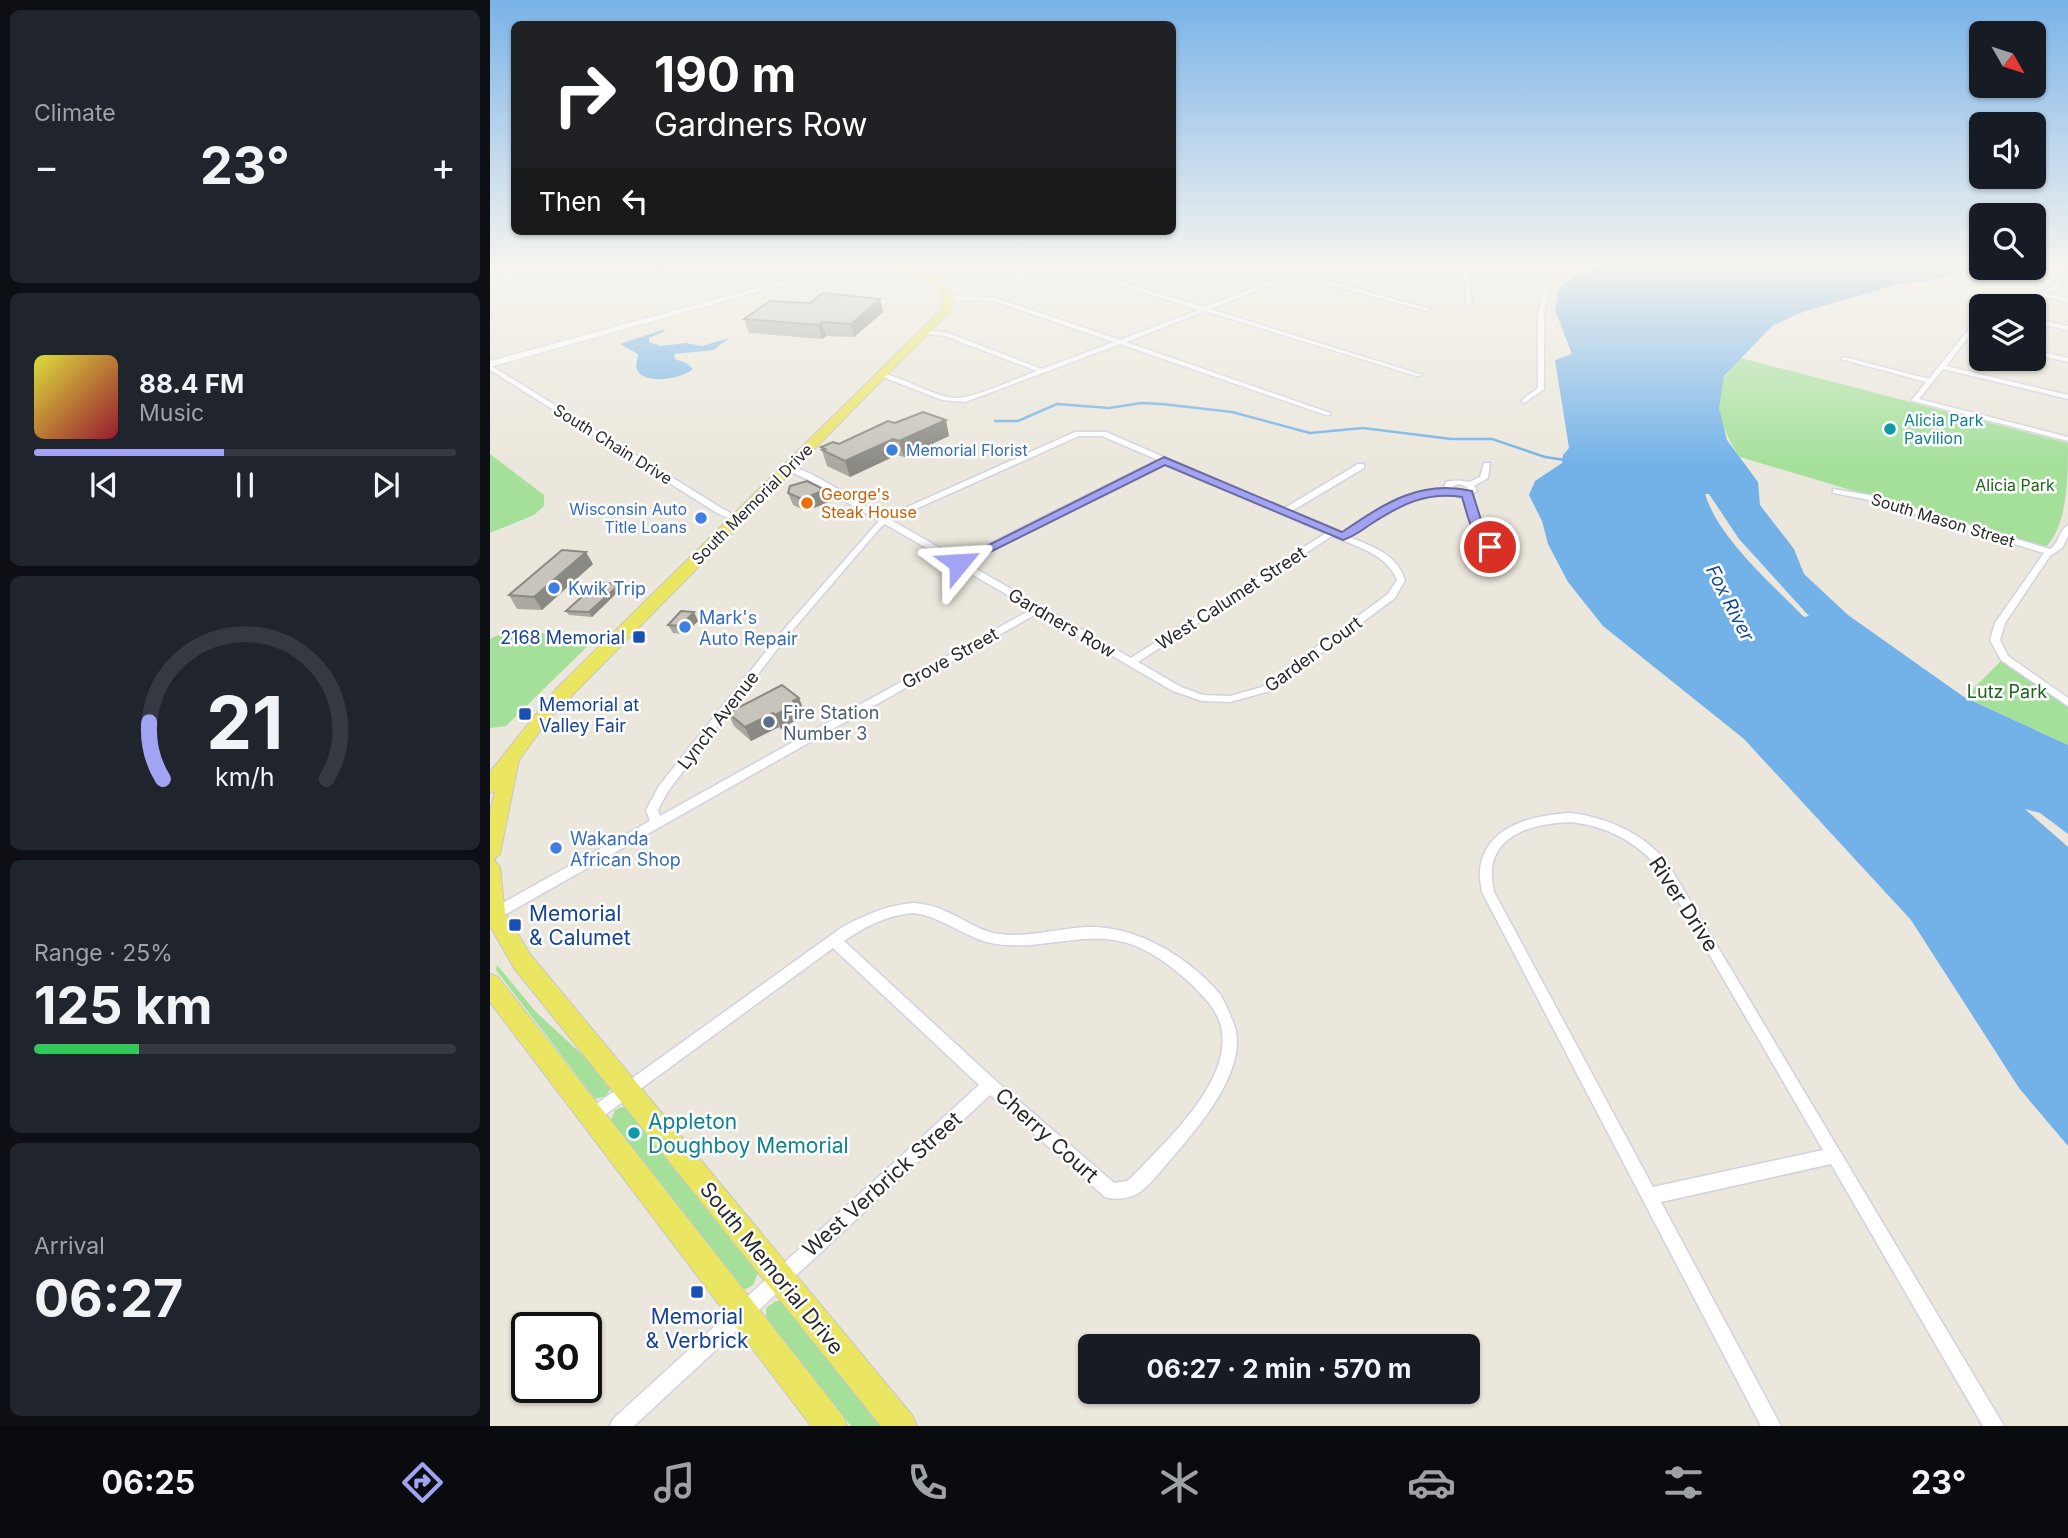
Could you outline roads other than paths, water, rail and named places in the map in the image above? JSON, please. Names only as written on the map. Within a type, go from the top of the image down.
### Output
[{"type":"main road","name":"South Memorial Drive","points":[[490,786],[541,716],[562,694],[923,334]]},
{"type":"main road","name":"South Memorial Drive","points":[[490,854],[512,758]]},
{"type":"main road","name":"South Memorial Drive","points":[[490,867],[492,915],[522,961],[901,1426]]},
{"type":"main road","points":[[490,984],[831,1426]]},
{"type":"street","points":[[490,365],[601,334]]},
{"type":"street","points":[[941,334],[1042,370]]},
{"type":"street","points":[[1094,334],[1328,414]]},
{"type":"street","points":[[881,375],[901,378],[959,401],[1141,334]]},
{"type":"street","points":[[1286,334],[1419,374]]},
{"type":"street","points":[[1524,401],[1541,389],[1541,334]]},
{"type":"street","points":[[1968,334],[1916,397],[1918,402],[2068,439]]},
{"type":"street","points":[[1965,337],[1969,338]]},
{"type":"street","points":[[2046,354],[2068,359]]},
{"type":"street","points":[[1844,359],[1929,381]]},
{"type":"street","name":"South Chain Drive","points":[[490,365],[720,511],[738,519]]},
{"type":"street","points":[[1941,367],[2068,397]]},
{"type":"street","points":[[884,520],[1082,433],[1102,435],[1338,534]]},
{"type":"street","points":[[959,563],[1164,460]]},
{"type":"street","points":[[1487,465],[1484,478],[1469,489],[1476,523],[1490,547]]},
{"type":"street","points":[[1283,512],[1361,466]]},
{"type":"street","name":"Gardners Row","points":[[789,468],[810,477],[1130,663]]},
{"type":"street","name":"West Calumet Street","points":[[1130,663],[1338,534],[1394,503],[1422,493],[1448,490],[1447,486],[1455,482],[1469,489]]},
{"type":"street","name":"South Mason Street","points":[[1836,491],[1866,497],[2064,555]]},
{"type":"street","name":"Lynch Avenue","points":[[657,824],[652,810],[663,789],[782,637],[884,520]]},
{"type":"street","points":[[2068,527],[2058,548],[2052,551],[1998,628],[1995,640],[2004,658],[2068,703]]},
{"type":"street","name":"Garden Court","points":[[1130,663],[1177,689],[1202,698],[1230,699],[1266,689],[1397,592],[1401,580],[1389,559],[1338,534]]},
{"type":"street","name":"Grove Street","points":[[492,915],[1038,609]]},
{"type":"street","name":"River Drive","points":[[1771,1426],[1488,892],[1485,876],[1490,852],[1507,834],[1529,822],[1556,817],[1591,821],[1625,834],[1656,856],[1678,888],[1994,1426]]},
{"type":"street","name":"Cherry Court","points":[[586,1106],[627,1090],[834,940],[874,916],[911,908],[934,911],[969,932],[994,939],[1035,940],[1087,932],[1116,934],[1142,942],[1194,977],[1217,1001],[1226,1020],[1229,1052],[1217,1092],[1199,1116],[1130,1189],[1111,1191],[834,940]]},
{"type":"street","name":"West Verbrick Street","points":[[620,1426],[990,1084]]},
{"type":"street","points":[[1651,1196],[1834,1155]]},
{"type":"water","points":[[651,334],[659,334],[649,338],[649,342],[661,346],[686,343],[702,346],[729,338],[714,350],[674,354],[675,359],[693,369],[680,376],[662,379],[645,377],[639,373],[636,366],[638,354],[620,344]]},
{"type":"water","name":"Fox River","points":[[1564,334],[1765,334],[1724,376],[1719,408],[1727,440],[1758,482],[1760,505],[1794,549],[1804,574],[1848,615],[1964,697],[2068,745],[2068,834],[2040,813],[2025,809],[2068,847],[2068,1146],[2019,1088],[1911,920],[1744,739],[1603,626],[1568,582],[1548,544],[1542,521],[1529,495],[1535,481],[1562,463],[1563,455],[1569,448],[1555,360],[1572,354]],"holes":[[[1705,494],[1709,494],[1739,539],[1809,616],[1804,617],[1734,544],[1712,511]]]},
{"type":"waterway","points":[[995,421],[1018,421],[1057,404],[1109,408],[1141,403],[1162,404],[1232,412],[1310,433],[1363,428],[1451,439],[1492,439],[1545,457],[1565,460]]},
{"type":"place","name":"Alicia Park Pavilion","points":[[1890,429]]},
{"type":"place","name":"Memorial Florist","points":[[892,450]]},
{"type":"place","name":"George's Steak House","points":[[807,503]]},
{"type":"place","name":"Wisconsin Auto Title Loans","points":[[701,518]]},
{"type":"place","name":"Kwik Trip","points":[[554,588]]},
{"type":"place","name":"Mark's Auto Repair","points":[[685,627]]},
{"type":"place","name":"2168 Memorial","points":[[639,637]]},
{"type":"place","name":"Memorial at Valley Fair","points":[[525,714]]},
{"type":"place","name":"Fire Station Number 3","points":[[769,722]]},
{"type":"place","name":"Wakanda African Shop","points":[[556,848]]},
{"type":"place","name":"Memorial & Calumet","points":[[515,925]]},
{"type":"place","name":"Appleton Doughboy Memorial","points":[[634,1133]]},
{"type":"place","name":"Memorial & Verbrick","points":[[697,1292]]},
{"type":"park label","name":"Alicia Park","points":[[2015,485]]},
{"type":"park label","name":"Lutz Park","points":[[2007,691]]}]
